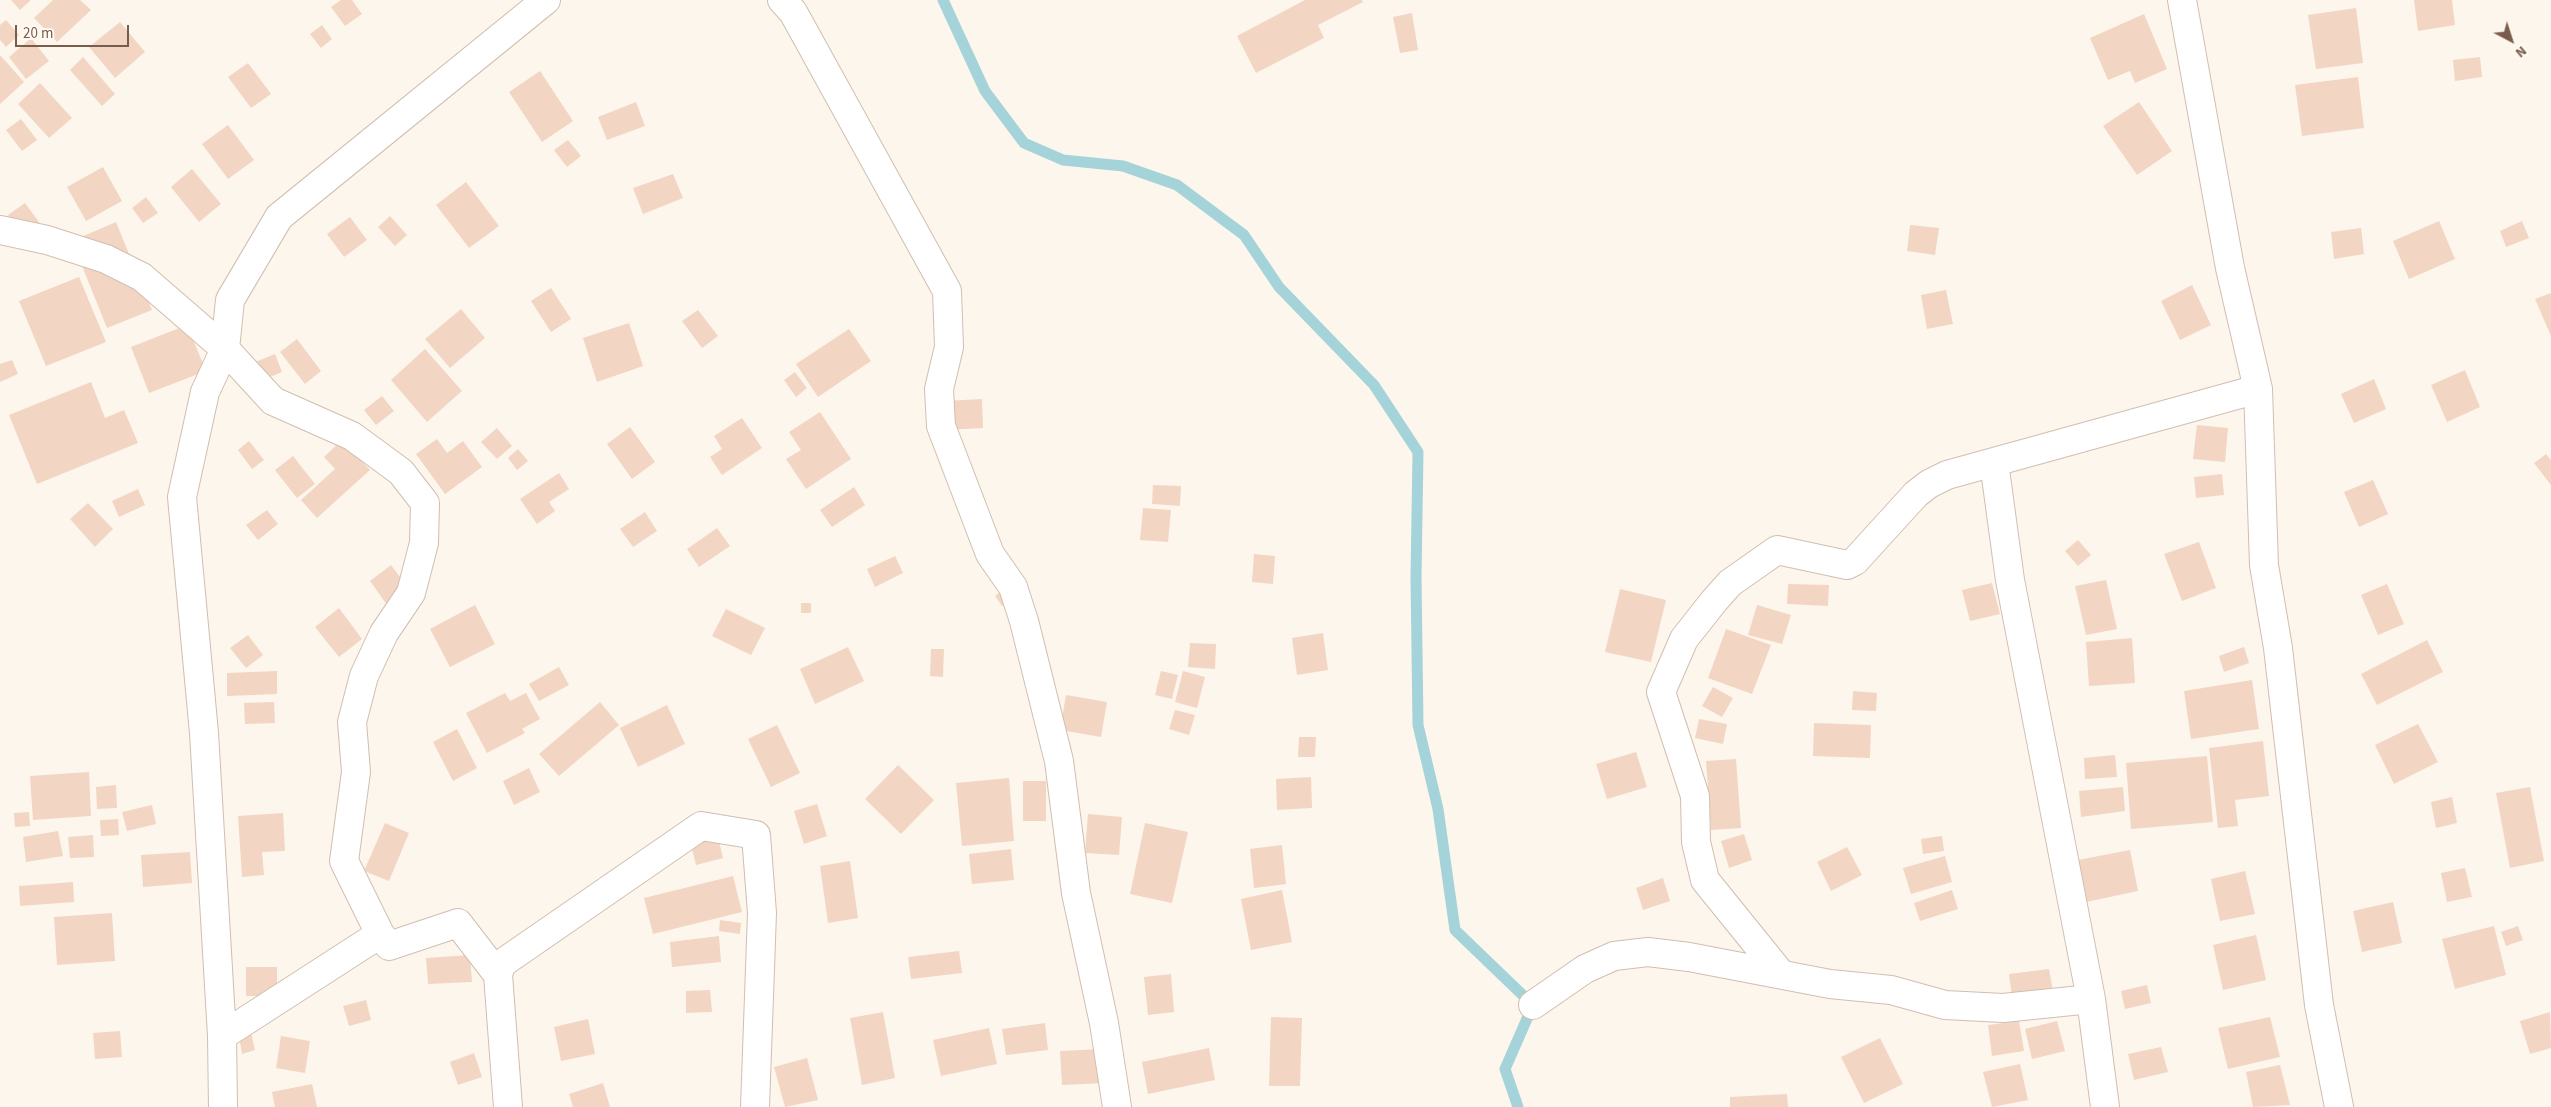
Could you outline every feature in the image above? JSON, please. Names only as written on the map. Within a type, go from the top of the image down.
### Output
[{"type":"street","points":[[223,1107],[222,1036],[204,733],[182,497],[206,392],[225,349],[230,300],[279,216],[546,0]]},
{"type":"street","points":[[782,0],[793,12],[948,291],[949,347],[939,390],[941,426],[990,554],[1013,587],[1024,621],[1059,761],[1076,893],[1104,1023],[1117,1107]]},
{"type":"street","points":[[2182,0],[2230,268],[2258,389],[2264,565],[2278,648],[2319,1005],[2339,1107]]},
{"type":"street","points":[[0,230],[47,240],[106,259],[142,277],[225,349],[273,401],[352,436],[401,472],[425,503],[424,543],[411,593],[384,633],[364,676],[352,722],[356,772],[344,861],[380,934],[389,946],[458,923],[498,975]]},
{"type":"street","points":[[1781,974],[1705,880],[1696,842],[1695,796],[1661,692],[1684,639],[1714,601],[1730,583],[1777,550],[1847,565],[1855,561],[1916,494],[1929,484],[1947,475],[2258,389]]},
{"type":"street","points":[[1994,462],[2010,580],[2091,998],[2105,1107]]},
{"type":"street","points":[[508,1107],[498,975],[501,964],[700,826],[756,835],[762,913],[755,1107]]},
{"type":"street","points":[[222,1036],[380,934]]},
{"type":"street","points":[[1533,1005],[1584,969],[1614,956],[1648,952],[1830,984],[1891,990],[1945,1005],[2003,1008],[2091,998]]},
{"type":"building","points":[[11,0],[31,0],[20,10]]},
{"type":"building","points":[[53,0],[80,0],[91,10],[57,42],[34,18]]},
{"type":"building","points":[[341,0],[352,0],[362,14],[345,26],[331,7]]},
{"type":"building","points":[[1305,0],[1362,0],[1363,2],[1318,25],[1324,38],[1256,73],[1237,36]]},
{"type":"building","points":[[2414,0],[2452,0],[2455,25],[2418,31]]},
{"type":"building","points":[[2356,8],[2363,63],[2316,69],[2308,15]]},
{"type":"building","points":[[1412,13],[1418,50],[1400,53],[1393,17]]},
{"type":"building","points":[[2144,14],[2167,69],[2135,83],[2130,71],[2108,80],[2090,38]]},
{"type":"building","points":[[6,20],[19,35],[6,47],[0,40],[0,25]]},
{"type":"building","points":[[120,22],[145,52],[115,78],[89,47]]},
{"type":"building","points":[[322,25],[332,39],[321,48],[310,34]]},
{"type":"building","points":[[31,38],[49,61],[26,79],[9,57]]},
{"type":"building","points":[[0,55],[24,82],[0,104]]},
{"type":"building","points":[[83,57],[115,94],[102,106],[70,70]]},
{"type":"building","points":[[2480,57],[2482,77],[2455,81],[2453,60]]},
{"type":"building","points":[[248,63],[271,94],[251,108],[228,77]]},
{"type":"building","points":[[540,71],[573,121],[542,142],[509,92]]},
{"type":"building","points":[[2358,77],[2364,128],[2302,136],[2295,85]]},
{"type":"building","points":[[40,83],[72,118],[49,138],[18,104]]},
{"type":"building","points":[[636,102],[645,126],[607,140],[598,117]]},
{"type":"building","points":[[2139,102],[2172,151],[2137,175],[2103,126]]},
{"type":"building","points":[[21,119],[37,140],[22,151],[6,130]]},
{"type":"building","points":[[228,125],[254,160],[228,179],[202,144]]},
{"type":"building","points":[[568,140],[581,156],[567,167],[554,150]]},
{"type":"building","points":[[103,167],[122,201],[86,221],[67,187]]},
{"type":"building","points":[[192,169],[221,204],[199,222],[171,187]]},
{"type":"building","points":[[673,174],[683,198],[643,214],[633,188]]},
{"type":"building","points":[[466,182],[499,226],[469,248],[436,205]]},
{"type":"building","points":[[146,197],[158,213],[143,223],[132,208]]},
{"type":"building","points":[[25,203],[47,233],[31,246],[8,215]]},
{"type":"building","points":[[390,216],[407,235],[395,246],[378,227]]},
{"type":"building","points":[[350,217],[367,240],[344,257],[327,234]]},
{"type":"building","points":[[2439,221],[2455,259],[2409,279],[2393,241]]},
{"type":"building","points":[[2522,221],[2529,238],[2506,247],[2500,231]]},
{"type":"building","points":[[116,222],[152,310],[107,328],[72,241]]},
{"type":"building","points":[[1910,225],[1939,228],[1935,255],[1907,251]]},
{"type":"building","points":[[2361,228],[2364,254],[2334,259],[2331,232]]},
{"type":"building","points":[[79,277],[106,342],[46,366],[19,301]]},
{"type":"building","points":[[2192,285],[2211,325],[2180,340],[2161,301]]},
{"type":"building","points":[[551,288],[571,319],[551,332],[531,301]]},
{"type":"building","points":[[1946,290],[1953,324],[1927,329],[1921,295]]},
{"type":"building","points":[[2551,293],[2551,336],[2535,299]]},
{"type":"building","points":[[461,309],[485,338],[450,368],[425,339]]},
{"type":"building","points":[[698,310],[718,336],[702,348],[682,321]]},
{"type":"building","points":[[629,323],[643,366],[597,382],[583,338]]},
{"type":"building","points":[[187,325],[206,371],[149,393],[131,347]]},
{"type":"building","points":[[849,329],[871,361],[818,397],[796,364]]},
{"type":"building","points":[[297,339],[321,371],[305,384],[280,352]]},
{"type":"building","points":[[425,349],[462,391],[427,422],[391,380]]},
{"type":"building","points":[[275,354],[282,372],[258,382],[250,364]]},
{"type":"building","points":[[12,360],[18,374],[0,382],[0,364]]},
{"type":"building","points":[[2465,370],[2480,407],[2447,422],[2431,385]]},
{"type":"building","points":[[795,372],[807,388],[796,397],[784,380]]},
{"type":"building","points":[[2374,379],[2386,409],[2354,423],[2341,394]]},
{"type":"building","points":[[91,382],[105,418],[124,410],[138,443],[37,484],[9,415]]},
{"type":"building","points":[[382,396],[394,411],[376,425],[364,410]]},
{"type":"building","points":[[982,399],[983,428],[945,430],[944,401]]},
{"type":"building","points":[[820,412],[851,459],[806,489],[786,459],[801,450],[789,432]]},
{"type":"building","points":[[742,418],[762,448],[722,475],[710,457],[722,449],[714,436]]},
{"type":"building","points":[[2197,425],[2228,428],[2225,462],[2193,459]]},
{"type":"building","points":[[630,427],[655,462],[632,479],[607,444]]},
{"type":"building","points":[[497,428],[512,446],[497,459],[481,442]]},
{"type":"building","points":[[437,439],[447,453],[463,441],[482,467],[445,494],[416,454]]},
{"type":"building","points":[[342,440],[370,470],[317,518],[301,500],[335,469],[324,457]]},
{"type":"building","points":[[249,441],[264,460],[252,469],[238,450]]},
{"type":"building","points":[[518,449],[528,461],[517,470],[508,458]]},
{"type":"building","points":[[2546,454],[2551,460],[2551,485],[2534,463]]},
{"type":"building","points":[[293,456],[315,484],[297,498],[275,470]]},
{"type":"building","points":[[559,473],[569,489],[549,502],[555,511],[537,524],[520,499]]},
{"type":"building","points":[[2222,474],[2224,495],[2196,498],[2194,477]]},
{"type":"building","points":[[2373,480],[2388,514],[2359,527],[2344,492]]},
{"type":"building","points":[[1153,485],[1181,486],[1180,506],[1152,504]]},
{"type":"building","points":[[854,487],[865,505],[832,527],[820,510]]},
{"type":"building","points":[[138,489],[145,505],[119,517],[112,501]]},
{"type":"building","points":[[88,503],[113,529],[95,547],[70,519]]},
{"type":"building","points":[[1143,508],[1171,510],[1168,542],[1140,540]]},
{"type":"building","points":[[267,510],[278,524],[258,540],[246,525]]},
{"type":"building","points":[[645,512],[657,531],[633,547],[620,529]]},
{"type":"building","points":[[717,528],[730,546],[699,567],[687,549]]},
{"type":"building","points":[[2078,540],[2091,555],[2078,566],[2065,551]]},
{"type":"building","points":[[2199,542],[2216,588],[2182,601],[2164,554]]},
{"type":"building","points":[[1254,554],[1275,556],[1273,584],[1252,582]]},
{"type":"building","points":[[895,556],[903,573],[875,587],[867,569]]},
{"type":"building","points":[[391,565],[409,589],[387,605],[370,581]]},
{"type":"building","points":[[2106,580],[2117,629],[2086,635],[2075,586]]},
{"type":"building","points":[[1992,583],[2000,614],[1970,621],[1962,590]]},
{"type":"building","points":[[1788,584],[1829,585],[1828,606],[1787,604]]},
{"type":"building","points":[[2387,584],[2404,624],[2378,635],[2361,595]]},
{"type":"building","points":[[1004,589],[1012,598],[1002,606],[995,596]]},
{"type":"building","points":[[1620,589],[1666,600],[1651,662],[1605,652]]},
{"type":"building","points":[[801,603],[811,603],[811,613],[801,613]]},
{"type":"building","points":[[475,605],[495,644],[450,667],[430,629]]},
{"type":"building","points":[[1757,605],[1791,615],[1782,644],[1748,635]]},
{"type":"building","points":[[339,608],[362,639],[339,657],[315,627]]},
{"type":"building","points":[[726,609],[765,628],[751,655],[712,636]]},
{"type":"building","points":[[1726,629],[1771,645],[1752,694],[1708,678]]},
{"type":"building","points":[[1323,633],[1328,670],[1297,675],[1292,638]]},
{"type":"building","points":[[248,635],[263,655],[246,668],[230,648]]},
{"type":"building","points":[[2132,638],[2135,683],[2089,686],[2086,642]]},
{"type":"building","points":[[2427,640],[2443,672],[2377,705],[2361,674]]},
{"type":"building","points":[[1190,643],[1216,644],[1215,669],[1188,667]]},
{"type":"building","points":[[848,647],[864,681],[815,704],[800,669]]},
{"type":"building","points":[[2244,647],[2249,663],[2224,672],[2219,656]]},
{"type":"building","points":[[931,649],[944,649],[943,677],[930,676]]},
{"type":"building","points":[[559,667],[569,685],[539,701],[529,684]]},
{"type":"building","points":[[277,671],[277,694],[227,696],[227,673]]},
{"type":"building","points":[[1161,671],[1178,675],[1172,699],[1155,695]]},
{"type":"building","points":[[1183,671],[1205,677],[1197,708],[1175,702]]},
{"type":"building","points":[[2252,680],[2259,729],[2191,739],[2184,691]]},
{"type":"building","points":[[1713,687],[1733,698],[1722,717],[1702,706]]},
{"type":"building","points":[[1853,691],[1877,693],[1876,711],[1852,710]]},
{"type":"building","points":[[505,693],[510,701],[526,693],[540,719],[522,729],[525,733],[487,753],[466,713]]},
{"type":"building","points":[[1066,695],[1107,702],[1101,737],[1060,730]]},
{"type":"building","points":[[274,702],[275,723],[245,724],[244,703]]},
{"type":"building","points":[[600,702],[619,725],[559,776],[539,754]]},
{"type":"building","points":[[667,705],[685,744],[638,767],[620,728]]},
{"type":"building","points":[[1175,710],[1195,715],[1189,735],[1169,729]]},
{"type":"building","points":[[1699,719],[1727,724],[1723,744],[1695,738]]},
{"type":"building","points":[[1814,723],[1871,725],[1870,758],[1813,756]]},
{"type":"building","points":[[2418,724],[2438,762],[2394,784],[2375,745]]},
{"type":"building","points":[[777,725],[800,773],[771,787],[748,739]]},
{"type":"building","points":[[457,729],[477,768],[453,781],[433,742]]},
{"type":"building","points":[[1299,737],[1316,737],[1315,757],[1298,757]]},
{"type":"building","points":[[2263,741],[2269,796],[2235,800],[2238,826],[2218,828],[2209,748]]},
{"type":"building","points":[[1636,752],[1647,787],[1607,799],[1596,764]]},
{"type":"building","points":[[2115,755],[2117,777],[2085,779],[2084,758]]},
{"type":"building","points":[[2207,756],[2213,822],[2131,829],[2126,763]]},
{"type":"building","points":[[1736,759],[1741,828],[1711,830],[1706,761]]},
{"type":"building","points":[[898,765],[934,800],[901,834],[865,799]]},
{"type":"building","points":[[529,768],[540,792],[514,805],[503,781]]},
{"type":"building","points":[[89,772],[91,816],[33,820],[30,776]]},
{"type":"building","points":[[1311,777],[1312,808],[1277,810],[1276,779]]},
{"type":"building","points":[[1009,778],[1014,841],[962,846],[956,783]]},
{"type":"building","points":[[1023,781],[1046,781],[1046,821],[1023,821]]},
{"type":"building","points":[[116,785],[117,808],[97,809],[96,787]]},
{"type":"building","points":[[2123,787],[2125,811],[2081,817],[2079,791]]},
{"type":"building","points":[[2530,787],[2544,861],[2510,868],[2496,793]]},
{"type":"building","points":[[2452,797],[2457,823],[2436,828],[2431,802]]},
{"type":"building","points":[[817,804],[827,836],[804,844],[794,811]]},
{"type":"building","points":[[152,805],[156,824],[127,831],[122,812]]},
{"type":"building","points":[[29,812],[30,826],[15,827],[14,813]]},
{"type":"building","points":[[283,813],[285,851],[262,852],[264,875],[242,877],[238,816]]},
{"type":"building","points":[[1088,814],[1122,817],[1119,855],[1085,853]]},
{"type":"building","points":[[118,819],[119,835],[101,836],[100,820]]},
{"type":"building","points":[[385,823],[409,833],[389,881],[364,871]]},
{"type":"building","points":[[1145,823],[1188,832],[1172,903],[1130,894]]},
{"type":"building","points":[[58,831],[63,856],[26,862],[23,837]]},
{"type":"building","points":[[1744,834],[1752,860],[1729,868],[1721,841]]},
{"type":"building","points":[[93,835],[94,857],[70,858],[68,837]]},
{"type":"building","points":[[1942,836],[1944,851],[1923,854],[1921,839]]},
{"type":"building","points":[[718,837],[723,858],[696,865],[691,845]]},
{"type":"building","points":[[1282,845],[1286,884],[1254,888],[1250,849]]},
{"type":"building","points":[[1847,847],[1862,875],[1831,891],[1817,862]]},
{"type":"building","points":[[1011,849],[1014,880],[972,884],[969,854]]},
{"type":"building","points":[[2130,850],[2138,891],[2086,902],[2078,860]]},
{"type":"building","points":[[190,852],[192,883],[143,887],[141,855]]},
{"type":"building","points":[[1945,856],[1952,882],[1911,894],[1903,868]]},
{"type":"building","points":[[850,861],[858,918],[828,923],[820,866]]},
{"type":"building","points":[[2465,868],[2472,897],[2447,902],[2441,873]]},
{"type":"building","points":[[2245,871],[2255,914],[2220,921],[2211,879]]},
{"type":"building","points":[[733,876],[742,912],[653,934],[644,898]]},
{"type":"building","points":[[1663,878],[1670,901],[1643,910],[1636,888]]},
{"type":"building","points":[[73,882],[74,902],[20,906],[19,886]]},
{"type":"building","points":[[1282,890],[1292,942],[1251,950],[1241,899]]},
{"type":"building","points":[[1952,890],[1958,909],[1920,921],[1914,903]]},
{"type":"building","points":[[2393,902],[2402,943],[2362,952],[2353,911]]},
{"type":"building","points":[[112,913],[115,961],[57,965],[54,917]]},
{"type":"building","points":[[720,920],[741,923],[740,934],[719,931]]},
{"type":"building","points":[[2494,926],[2506,975],[2455,989],[2442,939]]},
{"type":"building","points":[[2518,926],[2523,940],[2506,946],[2501,932]]},
{"type":"building","points":[[2256,935],[2266,980],[2223,990],[2213,945]]},
{"type":"building","points":[[719,936],[721,962],[672,967],[670,942]]},
{"type":"building","points":[[959,951],[962,973],[911,979],[908,957]]},
{"type":"building","points":[[470,955],[472,982],[428,984],[426,958]]},
{"type":"building","points":[[246,967],[277,967],[277,996],[246,996]]},
{"type":"building","points":[[2049,969],[2053,991],[2012,997],[2009,974]]},
{"type":"building","points":[[1171,974],[1174,1012],[1148,1015],[1144,977]]},
{"type":"building","points":[[2147,985],[2151,1003],[2125,1009],[2121,991]]},
{"type":"building","points":[[710,990],[712,1012],[686,1013],[686,991]]},
{"type":"building","points":[[366,1000],[371,1020],[349,1026],[343,1006]]},
{"type":"building","points":[[883,1012],[895,1078],[862,1085],[850,1018]]},
{"type":"building","points":[[2550,1012],[2551,1048],[2530,1054],[2520,1021]]},
{"type":"building","points":[[1271,1017],[1302,1018],[1300,1086],[1269,1086]]},
{"type":"building","points":[[2270,1017],[2280,1057],[2228,1069],[2218,1028]]},
{"type":"building","points":[[588,1019],[595,1054],[561,1061],[554,1027]]},
{"type":"building","points":[[2019,1021],[2024,1051],[1992,1056],[1988,1025]]},
{"type":"building","points":[[2057,1021],[2065,1051],[2032,1059],[2025,1029]]},
{"type":"building","points":[[1045,1023],[1048,1050],[1006,1055],[1002,1029]]},
{"type":"building","points":[[989,1028],[997,1064],[941,1076],[933,1040]]},
{"type":"building","points":[[120,1031],[122,1057],[95,1059],[93,1033]]},
{"type":"building","points":[[251,1033],[255,1050],[242,1054],[239,1036]]},
{"type":"building","points":[[281,1036],[310,1041],[305,1073],[276,1068]]},
{"type":"building","points":[[1880,1038],[1903,1084],[1864,1103],[1841,1057]]},
{"type":"building","points":[[2161,1047],[2168,1072],[2134,1080],[2128,1054]]},
{"type":"building","points":[[1209,1048],[1215,1080],[1148,1094],[1142,1062]]},
{"type":"building","points":[[1101,1049],[1103,1083],[1062,1085],[1060,1051]]},
{"type":"building","points":[[474,1053],[482,1077],[458,1085],[450,1062]]},
{"type":"building","points":[[807,1058],[818,1100],[785,1107],[774,1067]]},
{"type":"building","points":[[2020,1064],[2028,1100],[1992,1107],[1983,1072]]},
{"type":"building","points":[[2280,1065],[2290,1105],[2253,1107],[2246,1072]]},
{"type":"building","points":[[603,1083],[610,1107],[573,1107],[569,1094]]},
{"type":"building","points":[[312,1084],[317,1107],[275,1107],[272,1092]]},
{"type":"building","points":[[1787,1094],[1788,1107],[1730,1107],[1730,1097]]},
{"type":"waterway","points":[[943,0],[985,91],[1024,143],[1063,160],[1123,166],[1177,185],[1244,235],[1279,287],[1374,385],[1418,452],[1416,577],[1418,725],[1438,809],[1455,930],[1533,1005],[1505,1069],[1518,1107]]}]
